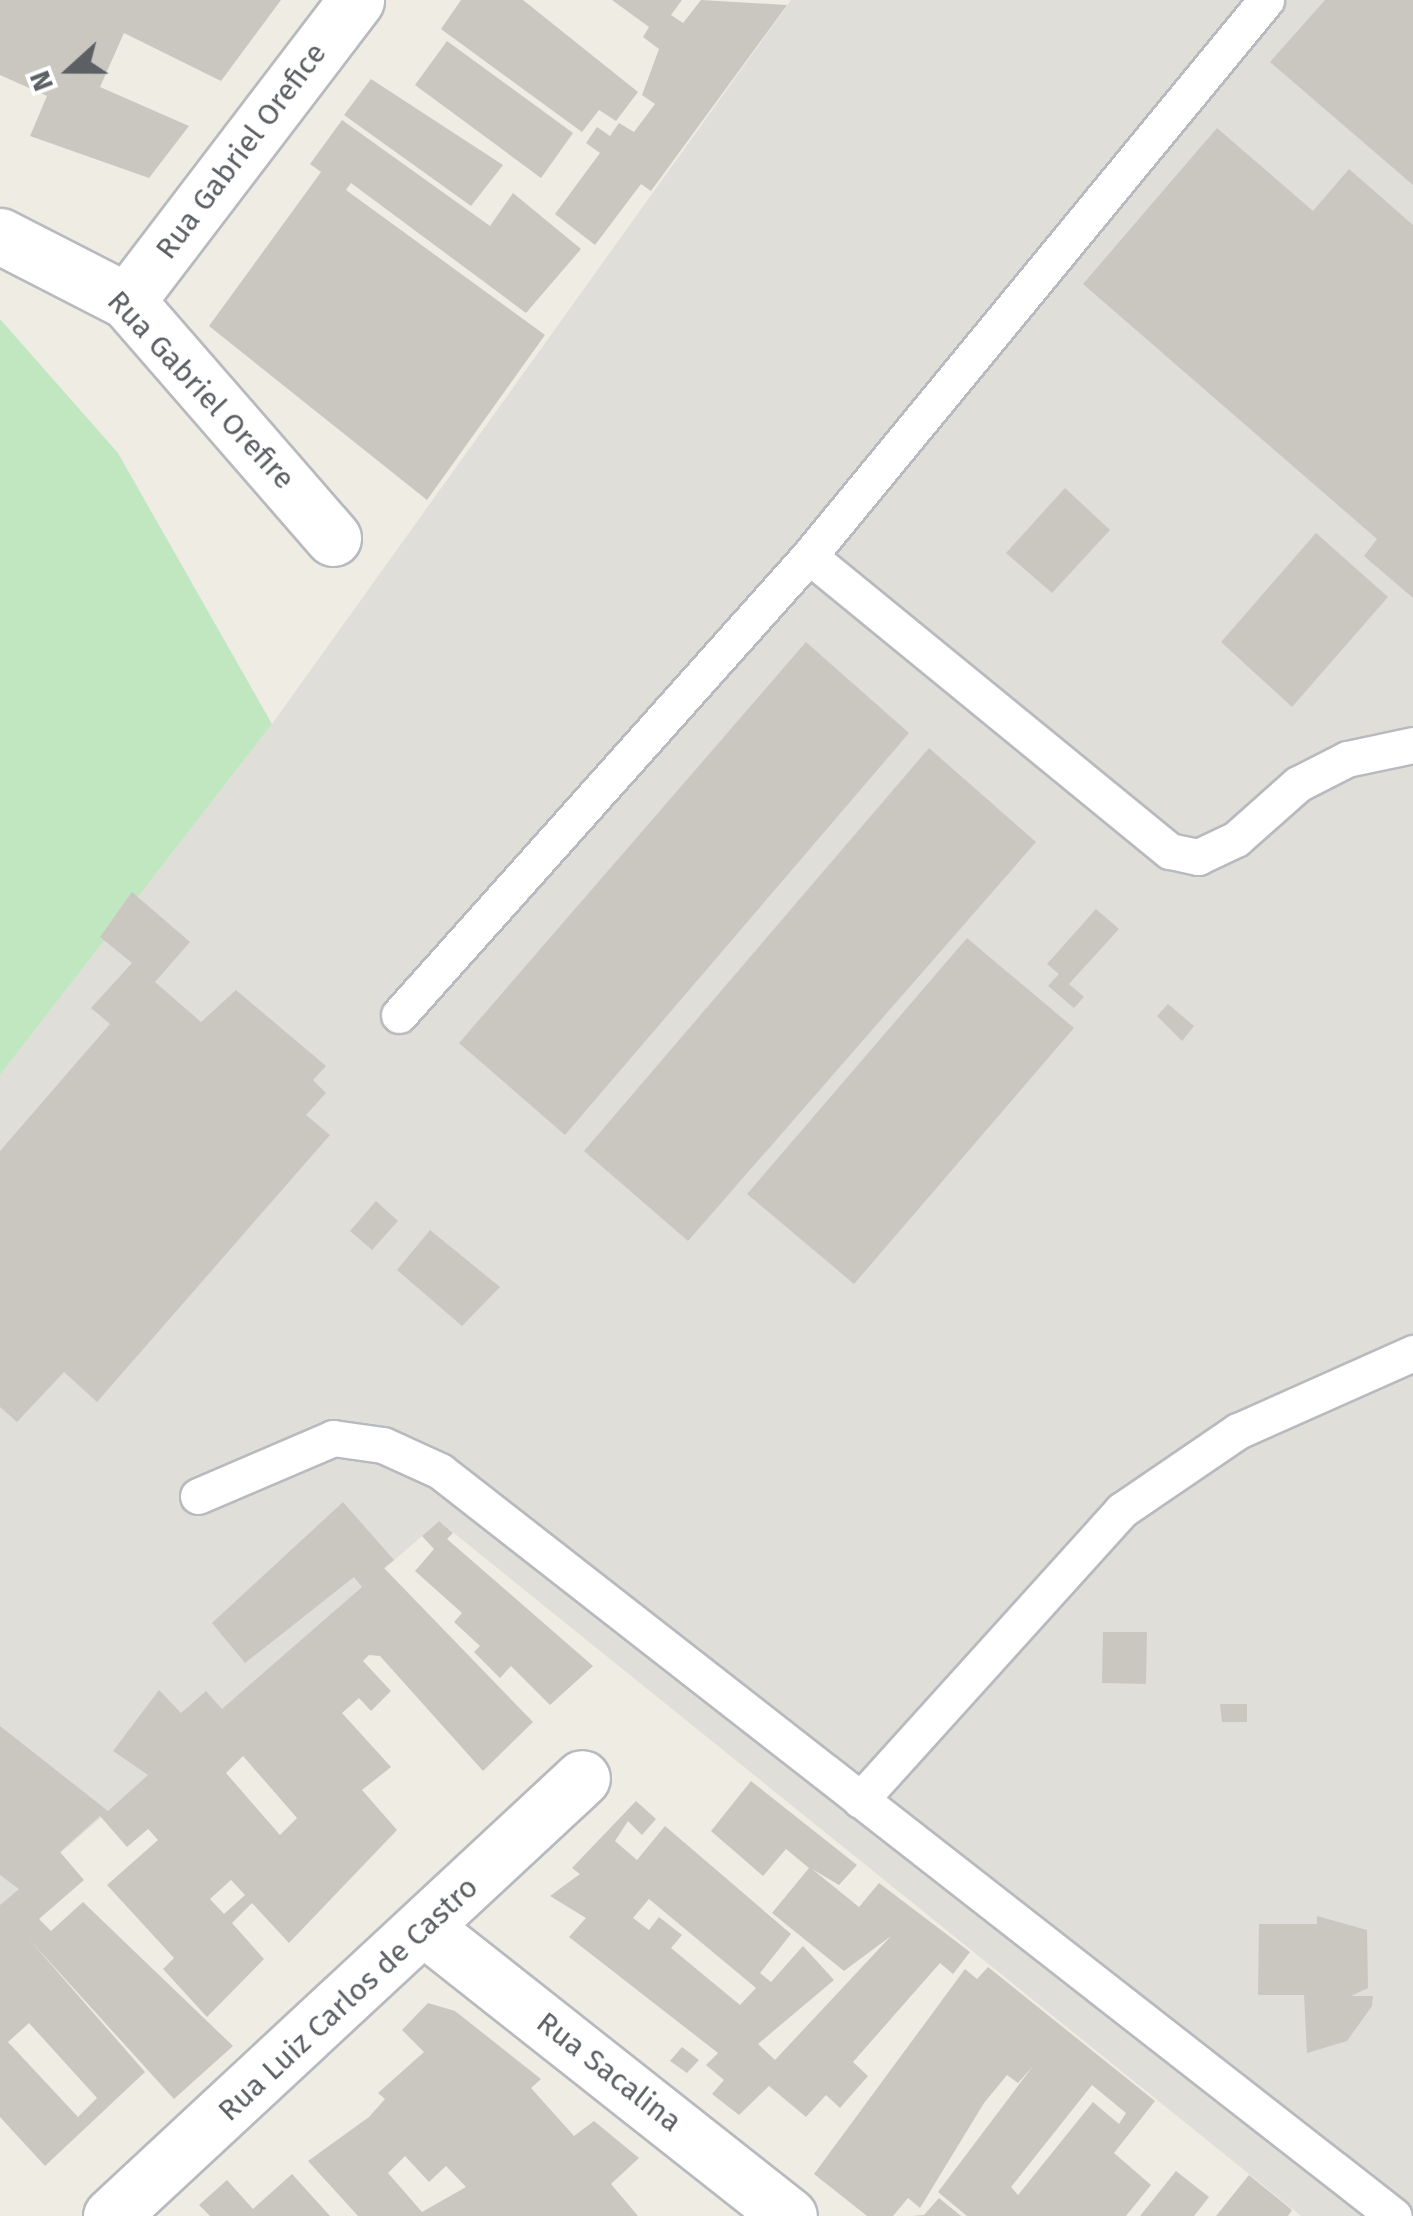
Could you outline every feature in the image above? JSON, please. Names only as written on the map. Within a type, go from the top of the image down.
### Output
[{"type":"street","name":"Rua Gabriel Orefice","points":[[127,301],[356,0]]},
{"type":"street","name":"Rua Gabriel Orefire","points":[[0,236],[127,301],[334,538]]},
{"type":"street","name":"Rua Luiz Carlos de Castro","points":[[111,2216],[427,1930],[582,1778]]},
{"type":"street","name":"Rua Sacalina","points":[[427,1930],[789,2216]]},
{"type":"lane","points":[[399,1015],[809,556],[1266,0]]},
{"type":"lane","points":[[809,556],[1170,851],[1198,857],[1236,839],[1298,784],[1347,759],[1413,745]]},
{"type":"lane","points":[[860,1800],[1122,1510],[1238,1431],[1413,1353]]},
{"type":"lane","points":[[198,1496],[333,1438],[383,1445],[440,1471],[1394,2216]]},
{"type":"shaded area","points":[[791,0],[1413,0],[1413,2216],[1301,2216],[439,1521],[0,1906],[0,1075],[272,724]]},
{"type":"green space","points":[[0,319],[118,453],[272,724],[0,1075]]},
{"type":"building","points":[[0,0],[281,0],[221,81],[124,33],[100,87],[189,126],[149,178],[30,136],[47,96],[0,75]]},
{"type":"building","points":[[461,0],[523,0],[638,92],[616,121],[599,110],[582,132],[441,29]]},
{"type":"building","points":[[612,0],[682,0],[671,15],[683,23],[701,0],[787,5],[651,191],[641,184],[595,245],[555,214],[600,153],[586,143],[597,127],[610,136],[619,123],[634,132],[655,104],[642,95],[659,49],[643,37],[649,27]]},
{"type":"building","points":[[1325,0],[1413,0],[1413,185],[1270,62]]},
{"type":"building","points":[[447,41],[573,133],[541,178],[415,85]]},
{"type":"building","points":[[371,79],[503,165],[471,206],[344,115]]},
{"type":"building","points":[[342,120],[490,226],[513,193],[581,249],[526,313],[351,183],[346,190],[545,335],[427,500],[209,326],[321,172],[310,164]]},
{"type":"building","points":[[1217,128],[1313,211],[1349,169],[1413,225],[1413,598],[1364,556],[1377,539],[1083,284]]},
{"type":"building","points":[[1065,488],[1110,530],[1052,593],[1006,553]]},
{"type":"building","points":[[1316,533],[1388,597],[1292,707],[1221,642]]},
{"type":"building","points":[[806,642],[909,733],[565,1135],[459,1043]]},
{"type":"building","points":[[929,748],[1036,842],[688,1241],[584,1151]]},
{"type":"building","points":[[132,892],[190,942],[155,982],[201,1022],[236,990],[326,1066],[313,1080],[326,1093],[306,1115],[330,1135],[97,1402],[64,1372],[17,1422],[0,1407],[0,1151],[110,1024],[91,1008],[132,963],[100,937]]},
{"type":"building","points":[[1096,909],[1119,929],[1069,984],[1084,997],[1074,1008],[1048,986],[1059,974],[1047,964]]},
{"type":"building","points":[[967,938],[1074,1028],[854,1284],[747,1194]]},
{"type":"building","points":[[1168,1004],[1194,1026],[1182,1041],[1157,1016]]},
{"type":"building","points":[[376,1201],[398,1221],[372,1250],[350,1231]]},
{"type":"building","points":[[430,1230],[500,1287],[462,1326],[397,1270]]},
{"type":"building","points":[[343,1502],[394,1560],[384,1568],[533,1722],[483,1771],[380,1656],[369,1655],[363,1661],[391,1691],[371,1711],[359,1698],[342,1713],[391,1767],[362,1790],[397,1830],[289,1943],[252,1903],[232,1923],[264,1959],[207,2017],[163,1969],[174,1958],[107,1885],[158,1840],[148,1829],[127,1847],[100,1816],[60,1852],[84,1880],[39,1919],[51,1931],[83,1902],[233,2046],[174,2099],[28,1938],[145,2072],[45,2166],[0,2117],[0,1905],[19,1889],[0,1875],[0,1726],[108,1811],[148,1775],[113,1751],[159,1690],[181,1713],[206,1691],[222,1709],[362,1587],[354,1577],[245,1663],[212,1623]],"holes":[[[243,1756],[297,1818],[280,1835],[226,1773]],[[231,1880],[245,1895],[224,1914],[210,1899]],[[29,2023],[97,2098],[78,2117],[8,2042]]]},
{"type":"building","points":[[439,1521],[453,1533],[447,1539],[593,1666],[550,1705],[511,1666],[500,1678],[474,1652],[480,1646],[454,1622],[462,1613],[415,1571],[434,1549],[422,1536]]},
{"type":"building","points":[[1103,1632],[1147,1632],[1146,1684],[1102,1683]]},
{"type":"building","points":[[1220,1704],[1247,1704],[1247,1722],[1222,1722]]},
{"type":"building","points":[[751,1781],[857,1865],[839,1885],[812,1869],[859,1907],[879,1883],[970,1952],[953,1974],[940,1963],[853,2062],[868,2076],[840,2108],[826,2095],[806,2117],[769,2086],[739,2115],[712,2094],[724,2080],[706,2065],[718,2053],[569,1937],[586,1918],[550,1896],[580,1874],[572,1868],[636,1801],[656,1819],[642,1835],[628,1821],[615,1841],[637,1860],[665,1826],[791,1934],[760,1973],[771,1982],[803,1946],[834,1980],[758,2044],[775,2060],[891,1936],[844,1971],[772,1913],[809,1868],[786,1849],[763,1876],[711,1831]],"holes":[[[649,1899],[756,1988],[740,2005],[671,1948],[682,1935],[659,1917],[649,1930],[633,1918]]]},
{"type":"building","points":[[1317,1916],[1367,1930],[1368,1988],[1351,1996],[1373,1996],[1372,2006],[1347,2041],[1307,2053],[1304,1995],[1258,1995],[1259,1924],[1317,1924]]},
{"type":"building","points":[[988,1967],[1155,2101],[1114,2153],[1151,2185],[1126,2216],[967,2216],[938,2192],[1033,2066],[1018,2083],[1007,2075],[984,2103],[920,2208],[908,2198],[893,2216],[867,2216],[814,2174],[965,1969],[977,1979]],"holes":[[[1092,2085],[1126,2113],[1119,2124],[1093,2102],[1018,2195],[1011,2187]]]},
{"type":"building","points":[[428,2003],[455,2011],[541,2079],[531,2088],[574,2136],[594,2121],[639,2158],[611,2184],[638,2216],[358,2216],[308,2161],[369,2117],[385,2099],[378,2093],[424,2052],[402,2030]],"holes":[[[405,2156],[429,2182],[446,2166],[466,2187],[422,2212],[388,2173]]]},
{"type":"building","points":[[682,2047],[699,2060],[687,2073],[670,2061]]},
{"type":"building","points":[[1176,2171],[1209,2197],[1194,2216],[1140,2216]]},
{"type":"building","points":[[292,2174],[330,2216],[210,2216],[199,2205],[227,2180],[253,2209]]},
{"type":"building","points":[[1249,2175],[1292,2210],[1288,2216],[1216,2216]]},
{"type":"building","points":[[939,2198],[961,2216],[912,2216],[924,2215]]}]
